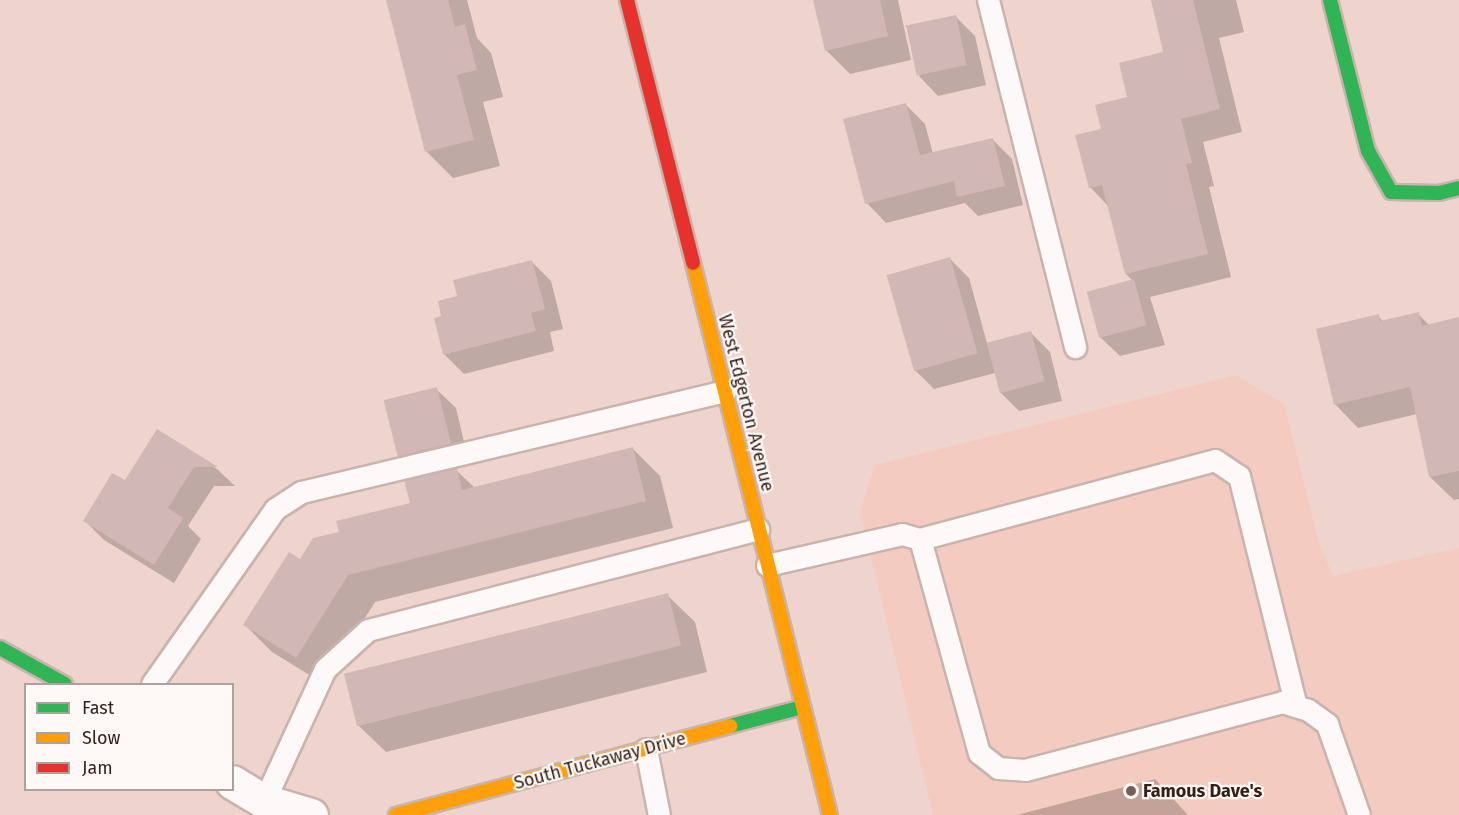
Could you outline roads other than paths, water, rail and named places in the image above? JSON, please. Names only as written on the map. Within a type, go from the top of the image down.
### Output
[{"type":"street","name":"West Edgerton Avenue","points":[[627,0],[830,815]]},
{"type":"street","points":[[1330,0],[1368,151],[1391,192],[1439,193],[1459,188]]},
{"type":"street","points":[[0,648],[63,683]]},
{"type":"street","name":"South Tuckaway Drive","points":[[396,815],[803,707]]},
{"type":"street","points":[[234,783],[264,801],[311,815]]},
{"type":"lane","points":[[988,0],[1075,347]]},
{"type":"lane","points":[[153,683],[275,509],[301,492],[725,391]]},
{"type":"lane","points":[[767,565],[902,534],[920,539],[1215,460],[1239,476],[1296,706]]},
{"type":"lane","points":[[264,801],[325,669],[368,630],[758,529]]},
{"type":"lane","points":[[920,539],[979,753],[998,768],[1025,770],[1282,702],[1296,706],[1327,724],[1359,815]]},
{"type":"lane","points":[[646,749],[660,815]]},
{"type":"place","name":"Famous Dave's","points":[[1131,791]]}]
